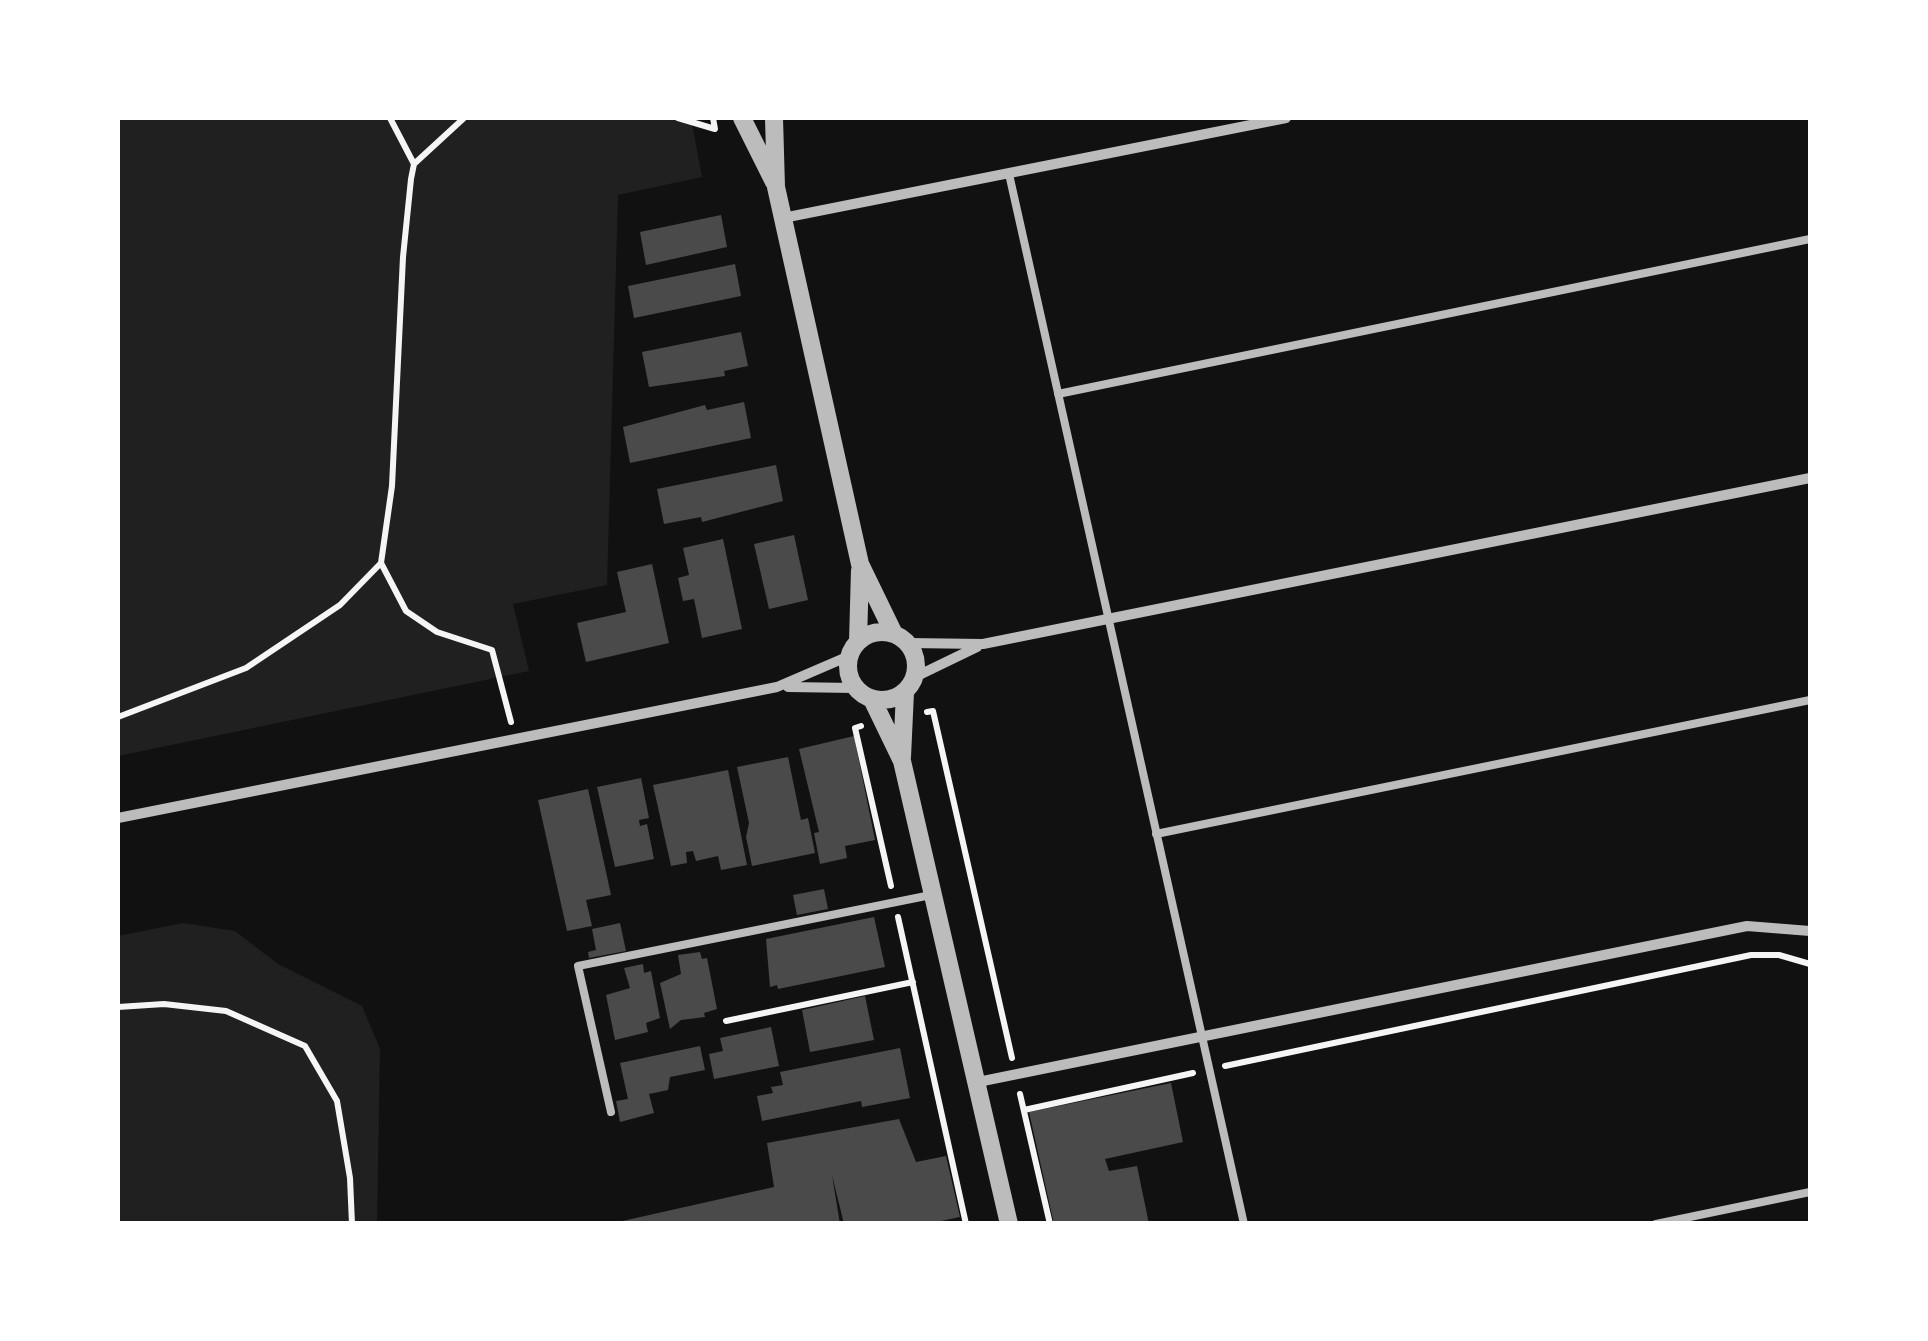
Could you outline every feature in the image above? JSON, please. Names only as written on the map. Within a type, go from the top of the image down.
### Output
[{"type":"street","points":[[742,118],[776,187]]},
{"type":"street","points":[[774,118],[776,187],[860,564],[916,659],[902,762]]},
{"type":"street","points":[[783,218],[1286,118]]},
{"type":"street","points":[[118,818],[778,687],[854,649],[875,633],[901,639],[983,644],[1810,478]]},
{"type":"street","points":[[860,564],[854,649],[848,668],[902,762],[1009,1224]]},
{"type":"street","points":[[778,687],[864,694],[884,701],[983,644]]},
{"type":"street","points":[[978,1082],[1747,926],[1810,930]]},
{"type":"lane","points":[[1009,174],[1244,1224]]},
{"type":"lane","points":[[1058,394],[1810,239]]},
{"type":"lane","points":[[1156,834],[1810,700]]},
{"type":"lane","points":[[610,1112],[578,966],[932,894]]},
{"type":"lane","points":[[1656,1224],[1810,1192]]},
{"type":"path","points":[[390,118],[414,164],[403,257],[392,486],[381,562],[406,611],[437,632],[492,650],[515,738]]},
{"type":"path","points":[[414,164],[464,118]]},
{"type":"path","points":[[678,118],[715,129],[713,118]]},
{"type":"path","points":[[118,716],[246,668],[340,605],[381,562]]},
{"type":"path","points":[[1024,1110],[1751,955],[1780,956],[1810,964]]},
{"type":"path","points":[[726,1021],[913,982]]},
{"type":"path","points":[[118,1006],[164,1004],[226,1011],[305,1046],[337,1100],[350,1178],[352,1224]]},
{"type":"shaded area","points":[[118,118],[691,118],[702,177],[618,195],[607,585],[513,604],[529,671],[118,756]]},
{"type":"shaded area","points":[[183,923],[235,931],[278,964],[362,1006],[380,1049],[377,1223],[118,1224],[118,936]]},
{"type":"building","points":[[721,215],[727,247],[646,265],[640,232]]},
{"type":"building","points":[[735,264],[741,296],[634,318],[628,286]]},
{"type":"building","points":[[741,332],[748,366],[724,371],[725,376],[649,387],[642,352]]},
{"type":"building","points":[[744,402],[751,438],[630,463],[623,427],[705,405],[707,410]]},
{"type":"building","points":[[776,465],[783,501],[702,522],[701,517],[664,524],[657,489]]},
{"type":"building","points":[[794,535],[808,600],[769,609],[754,544]]},
{"type":"building","points":[[723,539],[742,629],[702,638],[694,599],[683,601],[678,578],[689,575],[683,548]]},
{"type":"building","points":[[652,564],[669,643],[586,662],[577,623],[626,612],[617,572]]},
{"type":"building","points":[[854,736],[875,840],[845,846],[847,858],[820,864],[814,833],[819,832],[799,749]]},
{"type":"building","points":[[788,757],[801,820],[808,818],[815,853],[752,866],[746,837],[749,823],[737,767]]},
{"type":"building","points":[[728,770],[747,865],[721,870],[718,856],[696,861],[693,851],[686,852],[687,863],[671,866],[653,785]]},
{"type":"building","points":[[641,778],[649,818],[639,820],[640,826],[647,824],[654,859],[615,867],[597,787]]},
{"type":"building","points":[[588,789],[611,895],[586,900],[592,926],[567,931],[538,800]]},
{"type":"building","points":[[824,889],[828,909],[797,915],[793,895]]},
{"type":"building","points":[[874,917],[885,967],[778,989],[777,985],[770,987],[766,939]]},
{"type":"building","points":[[620,923],[626,951],[589,958],[588,952],[596,950],[592,929]]},
{"type":"building","points":[[700,952],[702,959],[707,958],[717,1009],[704,1013],[705,1017],[681,1020],[670,1029],[660,983],[681,974],[678,955]]},
{"type":"building","points":[[643,964],[644,973],[651,971],[660,1018],[646,1023],[648,1032],[615,1040],[606,995],[630,988],[624,968]]},
{"type":"building","points":[[865,996],[874,1040],[810,1052],[802,1010]]},
{"type":"building","points":[[771,1027],[779,1066],[714,1079],[709,1054],[723,1051],[720,1038]]},
{"type":"building","points":[[700,1046],[705,1070],[670,1077],[668,1090],[649,1094],[654,1113],[620,1122],[616,1101],[628,1099],[620,1063]]},
{"type":"building","points":[[900,1048],[910,1098],[862,1107],[861,1101],[762,1121],[757,1096],[773,1093],[771,1087],[783,1085],[780,1072]]},
{"type":"building","points":[[1171,1083],[1183,1142],[1105,1159],[1109,1171],[1137,1166],[1149,1224],[1054,1224],[1029,1112]]},
{"type":"building","points":[[899,1119],[916,1162],[946,1156],[960,1217],[927,1224],[844,1224],[832,1175],[840,1224],[609,1224],[774,1187],[767,1143]]}]
